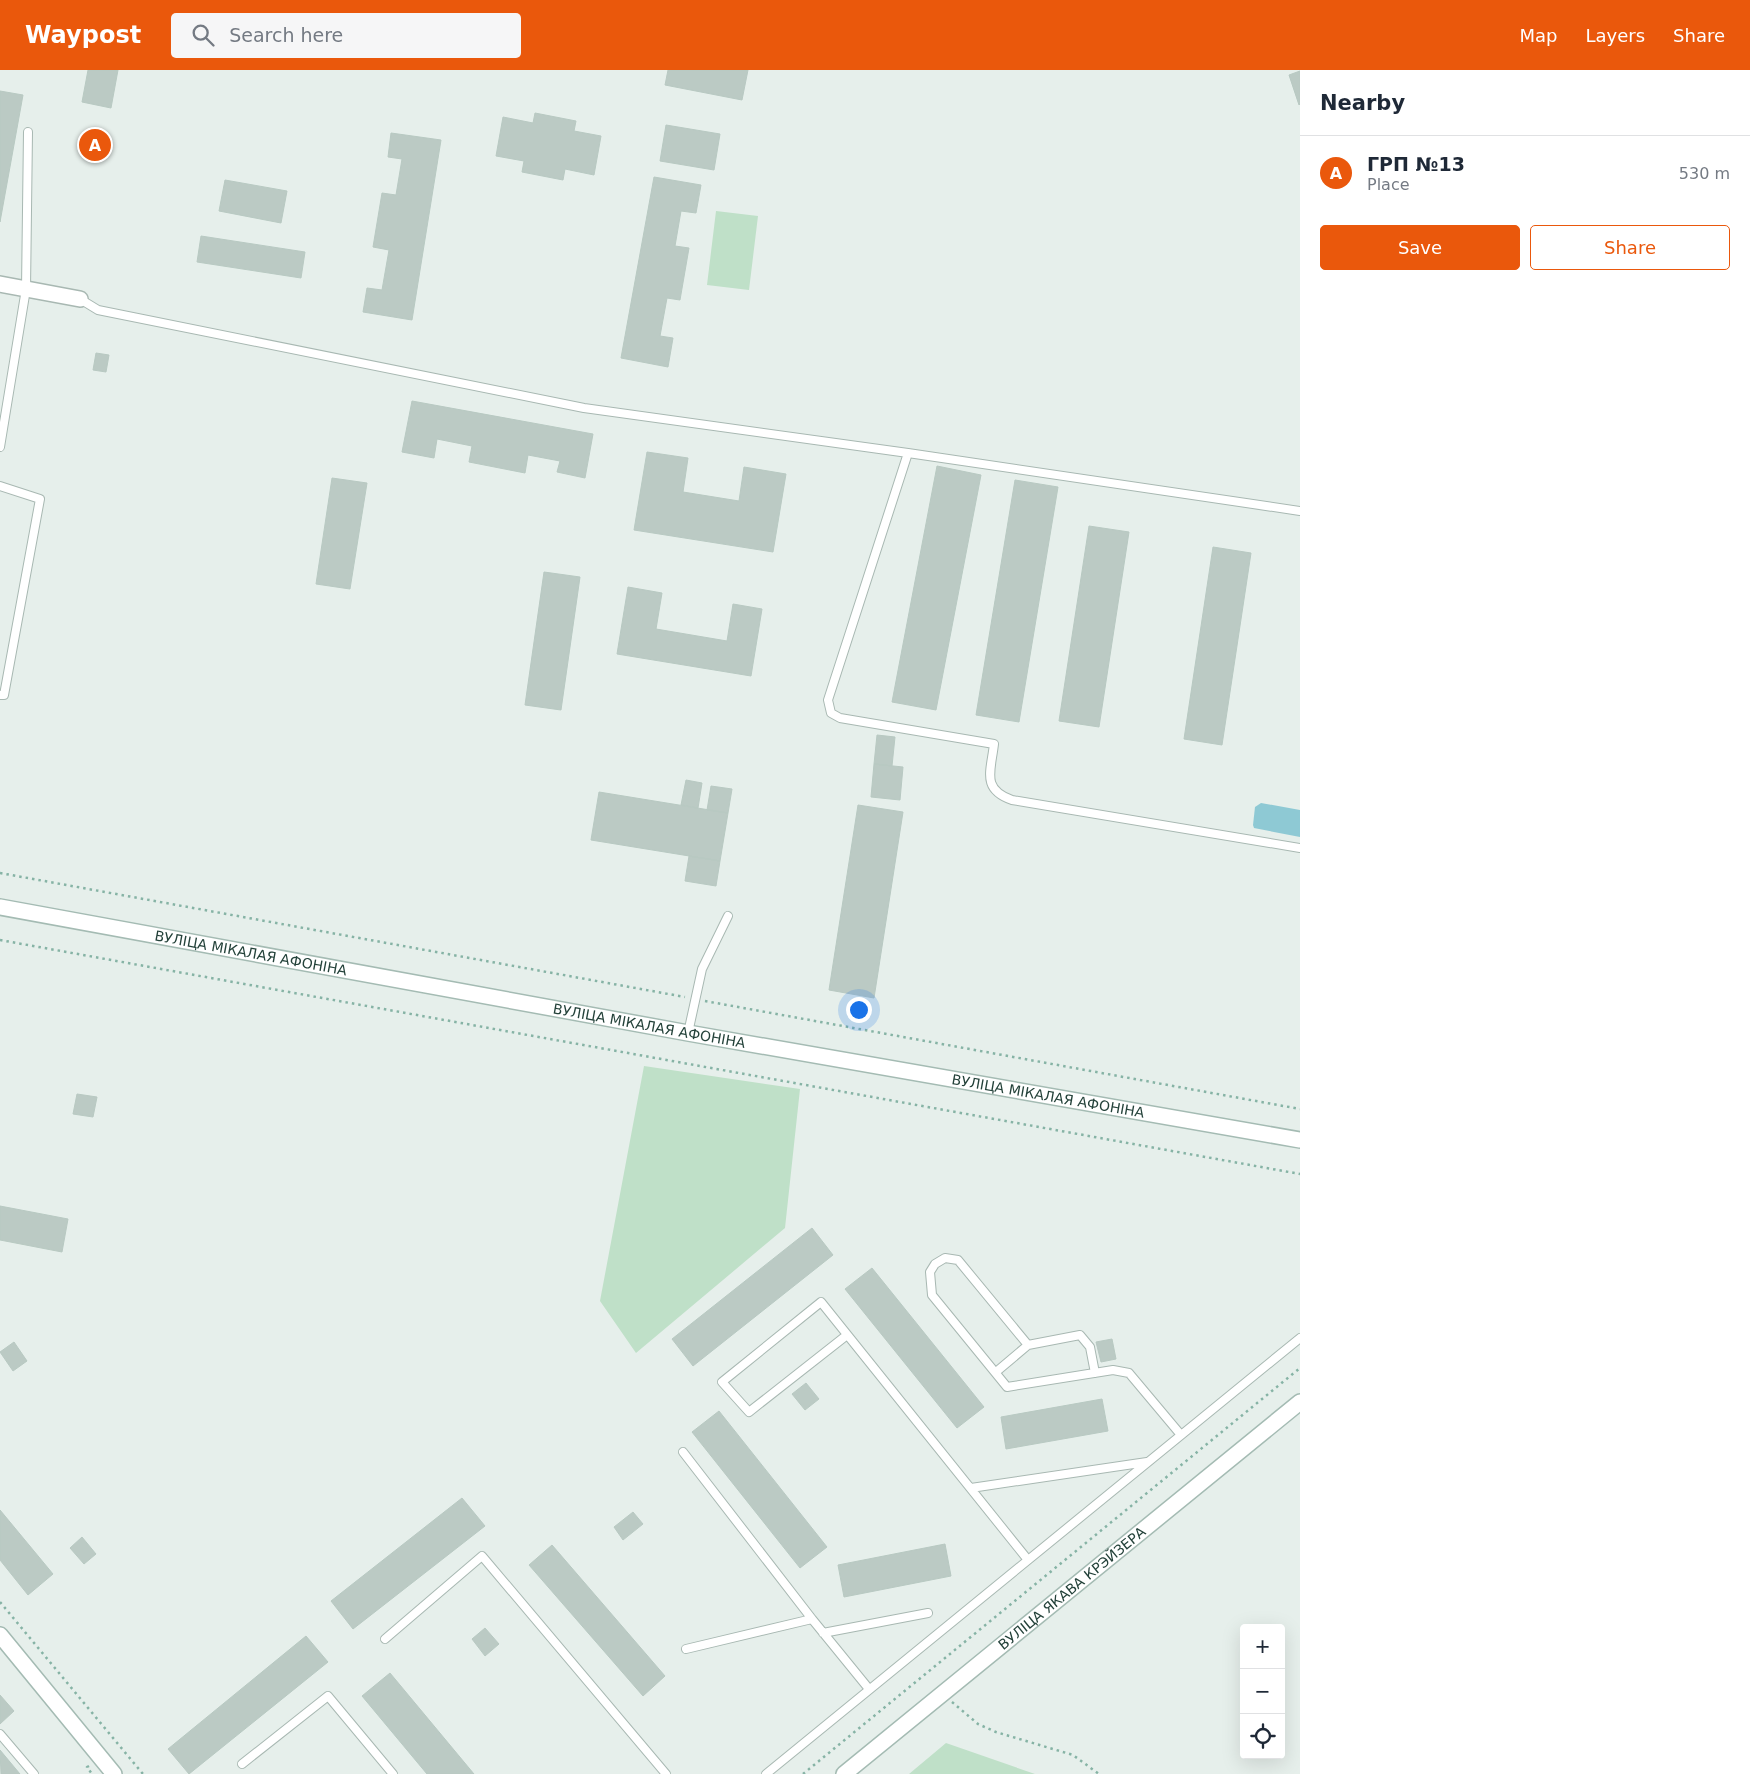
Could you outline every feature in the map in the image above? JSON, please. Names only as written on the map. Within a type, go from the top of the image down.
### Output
[{"type":"street","points":[[0,284],[80,299]]},
{"type":"street","name":"ВУЛІЦА МІКАЛАЯ АФОНІНА","points":[[0,907],[688,1033],[1300,1140]]},
{"type":"street","name":"ВУЛІЦА ЯКАВА КРЭЙЗЕРА","points":[[844,1774],[1300,1402]]},
{"type":"street","points":[[0,1636],[114,1774]]},
{"type":"lane","points":[[0,447],[26,289],[28,132]]},
{"type":"lane","points":[[80,299],[98,310],[584,408],[908,453],[1300,511]]},
{"type":"lane","points":[[908,453],[828,700],[831,713],[840,718],[994,744],[990,781],[998,795],[1012,800],[1300,848]]},
{"type":"lane","points":[[0,486],[40,499],[4,695],[0,695]]},
{"type":"lane","points":[[688,1033],[702,969],[728,916]]},
{"type":"lane","points":[[1028,1344],[958,1260],[946,1258],[935,1264],[930,1272],[932,1295],[1007,1387],[1113,1370],[1128,1373],[1181,1435]]},
{"type":"lane","points":[[847,1335],[749,1412],[722,1382],[821,1302],[1028,1560]]},
{"type":"lane","points":[[996,1372],[1028,1344],[1080,1335],[1090,1347],[1095,1373]]},
{"type":"lane","points":[[766,1774],[1300,1338]]},
{"type":"lane","points":[[683,1452],[812,1619],[869,1689]]},
{"type":"lane","points":[[970,1488],[1148,1462]]},
{"type":"lane","points":[[386,1639],[482,1556],[666,1774]]},
{"type":"lane","points":[[823,1633],[928,1613]]},
{"type":"lane","points":[[686,1649],[812,1619]]},
{"type":"lane","points":[[242,1764],[328,1696],[393,1774]]},
{"type":"lane","points":[[1,1737],[34,1774]]},
{"type":"path","points":[[0,873],[1300,1110]]},
{"type":"path","points":[[0,940],[1300,1174]]},
{"type":"path","points":[[803,1774],[1300,1368]]},
{"type":"path","points":[[0,1602],[143,1774]]},
{"type":"path","points":[[944,1694],[978,1724],[996,1732],[1073,1755],[1099,1774]]},
{"type":"path","points":[[87,1767],[92,1774]]},
{"type":"green space","points":[[716,211],[758,216],[749,290],[707,285]]},
{"type":"green space","points":[[644,1066],[800,1089],[785,1228],[636,1353],[600,1301]]},
{"type":"green space","points":[[946,1743],[1035,1774],[909,1774]]},
{"type":"water","points":[[1261,803],[1300,810],[1300,837],[1254,828],[1255,807]]},
{"type":"building","points":[[88,70],[118,70],[111,108],[82,102]]},
{"type":"building","points":[[668,70],[748,70],[742,100],[665,85]]},
{"type":"building","points":[[1300,71],[1300,104],[1299,105],[1289,75]]},
{"type":"building","points":[[0,91],[23,95],[0,222]]},
{"type":"building","points":[[535,113],[576,121],[574,131],[601,136],[594,175],[565,169],[563,180],[522,172],[524,161],[496,156],[503,117],[533,123]]},
{"type":"building","points":[[666,125],[720,134],[714,170],[660,161]]},
{"type":"building","points":[[391,133],[441,140],[412,320],[363,312],[367,288],[382,290],[389,250],[373,247],[382,193],[396,195],[402,159],[388,157]]},
{"type":"building","points":[[90,137],[104,139],[101,153],[87,151]]},
{"type":"building","points":[[654,177],[701,185],[696,213],[681,211],[675,246],[689,248],[680,300],[667,298],[660,336],[673,338],[668,367],[621,358]]},
{"type":"building","points":[[225,180],[287,191],[281,223],[219,211]]},
{"type":"building","points":[[201,236],[305,252],[301,278],[197,262]]},
{"type":"building","points":[[96,353],[109,355],[106,372],[93,370]]},
{"type":"building","points":[[412,401],[593,434],[585,478],[557,472],[560,461],[528,455],[525,473],[469,462],[472,446],[437,439],[434,458],[402,452]]},
{"type":"building","points":[[647,452],[688,458],[683,492],[739,501],[744,467],[786,474],[773,552],[634,530]]},
{"type":"building","points":[[937,466],[981,475],[936,710],[892,702]]},
{"type":"building","points":[[332,478],[367,483],[350,589],[316,584]]},
{"type":"building","points":[[1015,480],[1058,487],[1019,722],[976,715]]},
{"type":"building","points":[[1089,526],[1129,532],[1099,727],[1059,721]]},
{"type":"building","points":[[1213,547],[1251,553],[1222,745],[1184,739]]},
{"type":"building","points":[[544,572],[580,577],[561,710],[525,705]]},
{"type":"building","points":[[628,587],[662,593],[656,629],[727,641],[733,604],[762,609],[751,676],[617,654]]},
{"type":"building","points":[[877,735],[895,737],[892,766],[874,764]]},
{"type":"building","points":[[874,764],[903,767],[900,800],[871,797]]},
{"type":"building","points":[[686,780],[702,783],[698,808],[681,805]]},
{"type":"building","points":[[711,786],[732,789],[728,813],[707,810]]},
{"type":"building","points":[[599,792],[728,813],[720,861],[591,840]]},
{"type":"building","points":[[858,805],[903,812],[874,998],[829,990]]},
{"type":"building","points":[[689,856],[720,861],[716,886],[685,881]]},
{"type":"building","points":[[77,1094],[97,1097],[93,1117],[73,1114]]},
{"type":"building","points":[[0,1206],[68,1219],[62,1252],[0,1240]]},
{"type":"building","points":[[812,1228],[833,1255],[693,1366],[672,1339]]},
{"type":"building","points":[[872,1268],[984,1407],[957,1428],[845,1289]]},
{"type":"building","points":[[1112,1339],[1116,1359],[1101,1362],[1096,1342]]},
{"type":"building","points":[[14,1342],[27,1361],[13,1371],[0,1352]]},
{"type":"building","points":[[806,1383],[819,1399],[805,1410],[792,1394]]},
{"type":"building","points":[[1102,1399],[1108,1431],[1006,1449],[1001,1417]]},
{"type":"building","points":[[719,1411],[827,1547],[800,1568],[692,1432]]},
{"type":"building","points":[[462,1498],[485,1526],[353,1629],[331,1601]]},
{"type":"building","points":[[0,1510],[53,1574],[28,1595],[0,1560]]},
{"type":"building","points":[[633,1512],[643,1524],[623,1540],[614,1527]]},
{"type":"building","points":[[82,1537],[96,1554],[84,1564],[70,1548]]},
{"type":"building","points":[[945,1544],[951,1576],[844,1597],[838,1565]]},
{"type":"building","points":[[552,1545],[665,1676],[643,1696],[529,1565]]},
{"type":"building","points":[[485,1628],[499,1644],[485,1656],[472,1639]]},
{"type":"building","points":[[306,1636],[328,1662],[189,1774],[168,1749]]},
{"type":"building","points":[[390,1673],[474,1774],[427,1774],[362,1696]]},
{"type":"building","points":[[0,1695],[14,1711],[0,1724]]},
{"type":"building","points":[[0,1750],[20,1774],[1,1774]]},
{"type":"place","name":"ГРП №13","points":[[95,145]]}]
